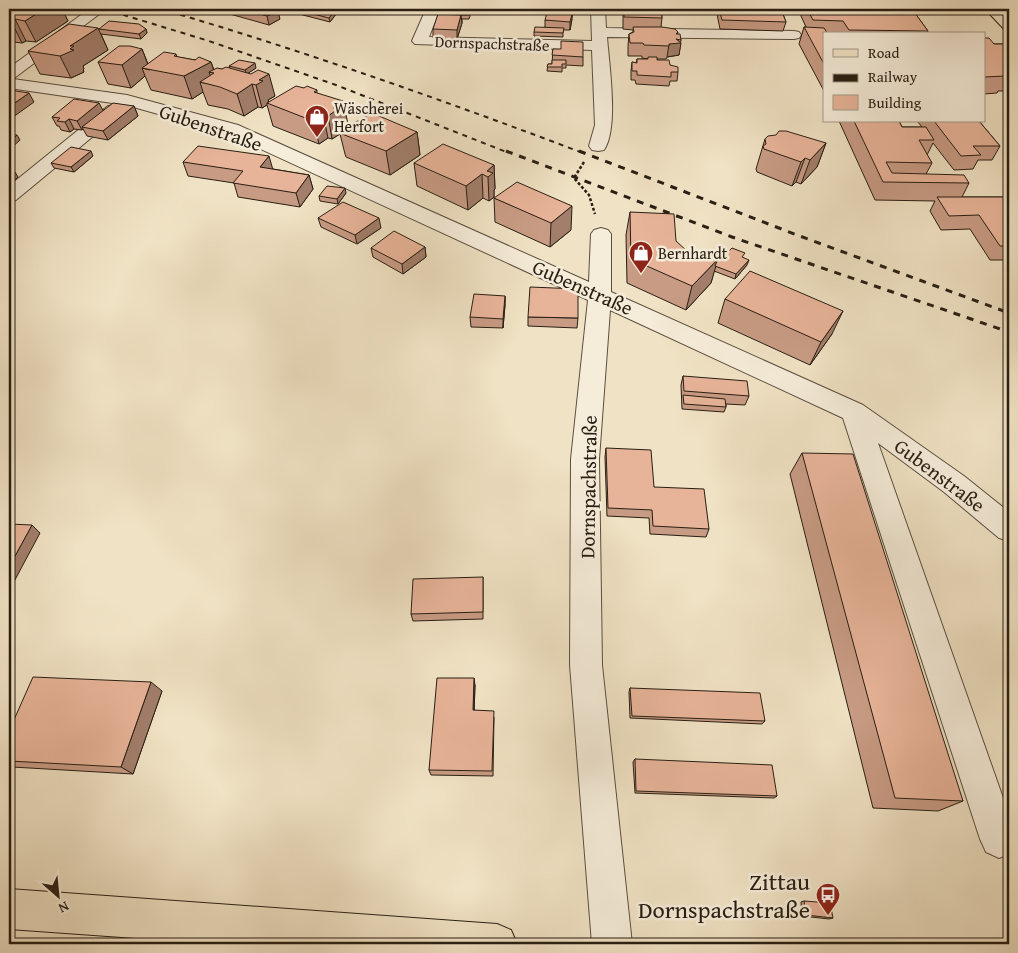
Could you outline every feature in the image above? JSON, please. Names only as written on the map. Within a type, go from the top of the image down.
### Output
[{"type":"main road","points":[[992,9],[1009,26]]},
{"type":"main road","points":[[9,909],[496,944]]},
{"type":"street","name":"Dornspachstraße","points":[[433,9],[420,41],[598,39]]},
{"type":"street","points":[[598,9],[598,39],[604,125],[598,146]]},
{"type":"street","points":[[9,75],[95,11]]},
{"type":"street","points":[[598,39],[794,35]]},
{"type":"street","name":"Gubenstraße","points":[[9,83],[127,100],[232,129],[600,294],[854,412],[954,484],[1009,529]]},
{"type":"street","points":[[9,196],[127,100]]},
{"type":"street","name":"Dornspachstraße","points":[[601,234],[600,294],[585,459],[586,665],[612,944]]},
{"type":"street","points":[[854,412],[999,839]]},
{"type":"path","points":[[598,146],[579,168],[574,178],[589,195],[601,234]]},
{"type":"building","points":[[20,9],[44,9],[25,21],[15,19],[9,21],[9,15]]},
{"type":"building","points":[[241,9],[270,9],[278,11],[267,16]]},
{"type":"building","points":[[336,9],[329,18],[298,10]]},
{"type":"building","points":[[548,9],[573,10],[570,22],[545,20]]},
{"type":"building","points":[[624,9],[661,9],[662,18],[624,17]]},
{"type":"building","points":[[719,9],[781,9],[786,22],[722,20]]},
{"type":"building","points":[[807,9],[912,9],[928,31],[849,30],[843,21],[813,20]]},
{"type":"building","points":[[456,11],[470,11],[469,15],[461,15],[455,14]]},
{"type":"building","points":[[438,14],[461,15],[457,30],[433,29]]},
{"type":"building","points":[[109,21],[139,24],[146,29],[139,34],[99,29]]},
{"type":"building","points":[[69,24],[98,28],[70,46],[74,46],[70,49],[74,50],[60,56],[28,51]]},
{"type":"building","points":[[535,27],[564,28],[563,33],[534,32]]},
{"type":"building","points":[[633,27],[675,29],[678,32],[676,34],[680,34],[681,40],[676,39],[681,43],[669,44],[669,46],[630,43],[629,34],[634,32]]},
{"type":"building","points":[[804,27],[824,28],[827,32],[823,32],[823,62]]},
{"type":"building","points":[[986,38],[989,38],[994,44],[1009,44],[1009,74],[1005,74],[1006,76],[986,77]]},
{"type":"building","points":[[561,41],[583,42],[583,57],[552,55],[553,49],[561,49]]},
{"type":"building","points":[[119,46],[142,49],[122,65],[98,62]]},
{"type":"building","points":[[164,52],[195,60],[199,57],[211,62],[184,76],[142,68]]},
{"type":"building","points":[[648,57],[657,57],[657,60],[669,60],[670,65],[678,67],[678,72],[671,72],[671,77],[637,75],[637,71],[632,71],[632,62],[637,63],[637,59],[648,59]]},
{"type":"building","points":[[239,60],[255,63],[245,70],[229,66]]},
{"type":"building","points":[[552,60],[566,60],[566,64],[562,64],[562,67],[547,67],[548,64],[552,64]]},
{"type":"building","points":[[226,67],[251,74],[258,70],[269,74],[259,80],[263,81],[256,85],[252,84],[237,94],[200,82],[214,73],[209,72],[217,68],[222,69]]},
{"type":"building","points":[[296,86],[304,88],[307,86],[317,90],[314,92],[343,101],[333,108],[338,109],[328,116],[323,114],[313,121],[267,103]]},
{"type":"building","points":[[9,90],[29,93],[9,107]]},
{"type":"building","points":[[74,99],[99,103],[77,121],[69,119],[65,122],[57,121],[60,118],[52,117]]},
{"type":"building","points":[[113,103],[134,106],[103,131],[82,127]]},
{"type":"building","points":[[372,113],[417,132],[386,151],[342,134],[340,131]]},
{"type":"building","points":[[854,122],[900,122],[902,127],[926,127],[934,140],[919,140],[932,163],[886,162],[892,173],[964,175],[969,183],[883,182]]},
{"type":"building","points":[[935,122],[980,122],[1000,146],[973,146],[981,155],[961,156]]},
{"type":"building","points":[[779,131],[786,131],[826,143],[810,160],[805,158],[801,162],[764,149],[765,139],[768,136],[776,135]]},
{"type":"building","points":[[9,134],[17,135],[9,143]]},
{"type":"building","points":[[443,144],[494,165],[487,171],[493,173],[488,177],[482,174],[466,186],[414,163]]},
{"type":"building","points":[[198,146],[269,156],[260,167],[309,175],[296,193],[233,183],[243,171],[183,162]]},
{"type":"building","points":[[71,147],[91,151],[71,167],[51,163]]},
{"type":"building","points":[[9,172],[15,172],[9,178]]},
{"type":"building","points":[[517,182],[572,206],[551,223],[494,198]]},
{"type":"building","points":[[327,186],[345,188],[337,199],[319,196]]},
{"type":"building","points":[[937,197],[1009,197],[1009,246],[1000,246],[979,215],[949,216]]},
{"type":"building","points":[[343,202],[379,218],[355,235],[318,218]]},
{"type":"building","points":[[630,212],[674,214],[676,241],[688,252],[692,248],[718,259],[692,286],[631,259]]},
{"type":"building","points":[[394,231],[425,247],[402,264],[371,248]]},
{"type":"building","points":[[719,248],[728,252],[732,248],[745,253],[742,257],[749,260],[736,274],[715,266],[718,259],[712,257]]},
{"type":"building","points":[[750,271],[843,311],[821,342],[725,299]]},
{"type":"building","points":[[530,287],[578,289],[578,318],[528,317]]},
{"type":"building","points":[[474,294],[505,296],[503,319],[470,317]]},
{"type":"building","points":[[683,376],[747,381],[749,396],[684,391]]},
{"type":"building","points":[[683,395],[725,399],[726,407],[684,404]]},
{"type":"building","points":[[606,448],[651,450],[654,487],[704,489],[709,529],[653,526],[652,510],[608,508]]},
{"type":"building","points":[[802,453],[853,454],[963,801],[895,798]]},
{"type":"building","points":[[9,524],[32,525],[9,567]]},
{"type":"building","points":[[483,577],[483,612],[411,614],[413,579]]},
{"type":"building","points":[[33,677],[151,682],[121,767],[9,761],[9,731]]},
{"type":"building","points":[[437,678],[474,678],[473,710],[494,711],[492,771],[429,770]]},
{"type":"building","points":[[630,688],[760,693],[765,721],[632,716]]},
{"type":"building","points":[[635,759],[772,765],[777,796],[636,791]]},
{"type":"building","points":[[804,901],[830,903],[833,918],[806,915]]},
{"type":"railway","points":[[104,9],[209,41],[336,85],[509,153]]},
{"type":"railway","points":[[161,9],[373,77],[583,153]]},
{"type":"railway","points":[[506,151],[732,237],[1009,332]]},
{"type":"railway","points":[[579,151],[797,235],[1009,313]]},
{"type":"place","name":"Wäscherei Herfort","points":[[317,138]]},
{"type":"place","name":"Bernhardt","points":[[641,274]]},
{"type":"place","name":"Zittau Dornspachstraße","points":[[828,916]]}]
